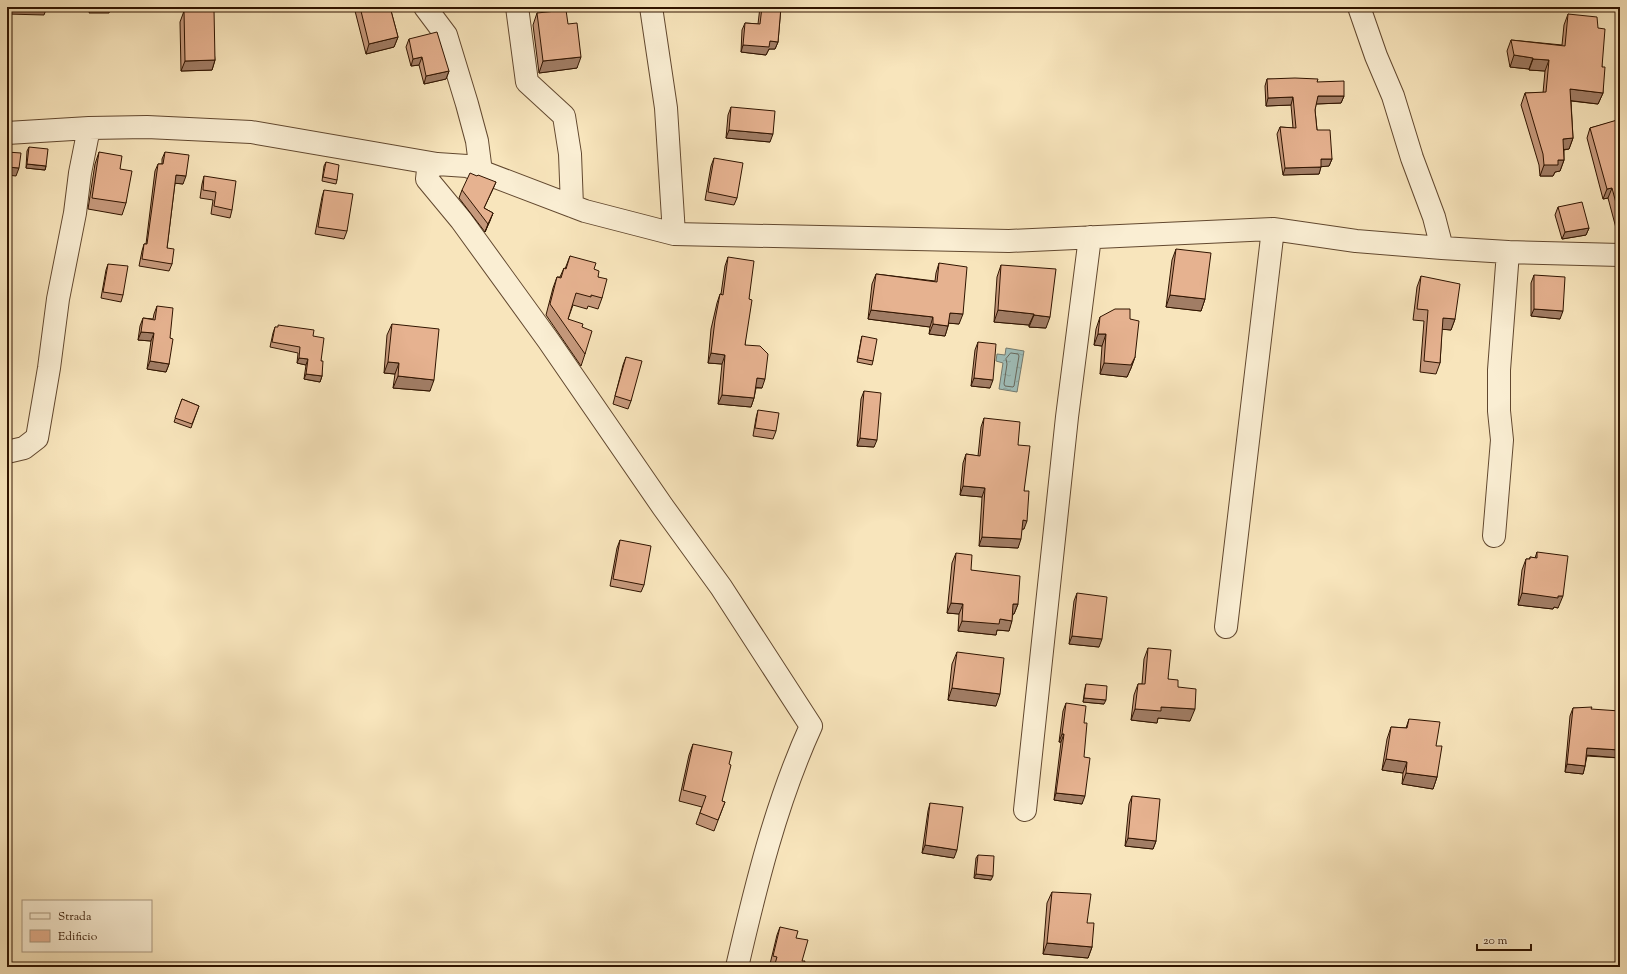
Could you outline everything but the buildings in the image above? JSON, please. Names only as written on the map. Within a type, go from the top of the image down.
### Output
[{"type":"street","points":[[425,7],[446,35],[475,133],[481,172]]},
{"type":"street","points":[[517,7],[527,82],[564,116],[570,154],[572,206]]},
{"type":"street","points":[[651,7],[666,108],[674,234]]},
{"type":"street","points":[[1359,7],[1376,56],[1393,96],[1412,158],[1434,217],[1442,248]]},
{"type":"street","points":[[7,133],[89,128],[147,127],[251,132],[437,164],[466,166],[585,211],[674,234],[1009,241],[1273,229],[1356,241],[1442,248],[1508,252],[1620,254]]},
{"type":"street","points":[[7,452],[24,448],[38,438],[58,299],[75,212],[80,173],[89,128]]},
{"type":"street","points":[[437,164],[428,170],[426,179],[461,220],[570,371],[663,507],[721,587],[811,726],[796,758],[774,826],[754,892],[737,967]]},
{"type":"street","points":[[1226,628],[1273,229]]},
{"type":"street","points":[[1025,810],[1072,374],[1090,238]]},
{"type":"street","points":[[1494,536],[1502,440],[1499,411],[1499,370],[1508,252]]},
{"type":"water","points":[[1006,348],[1024,351],[1017,392],[999,389],[1003,363],[996,361],[997,354],[1005,355]]}]
